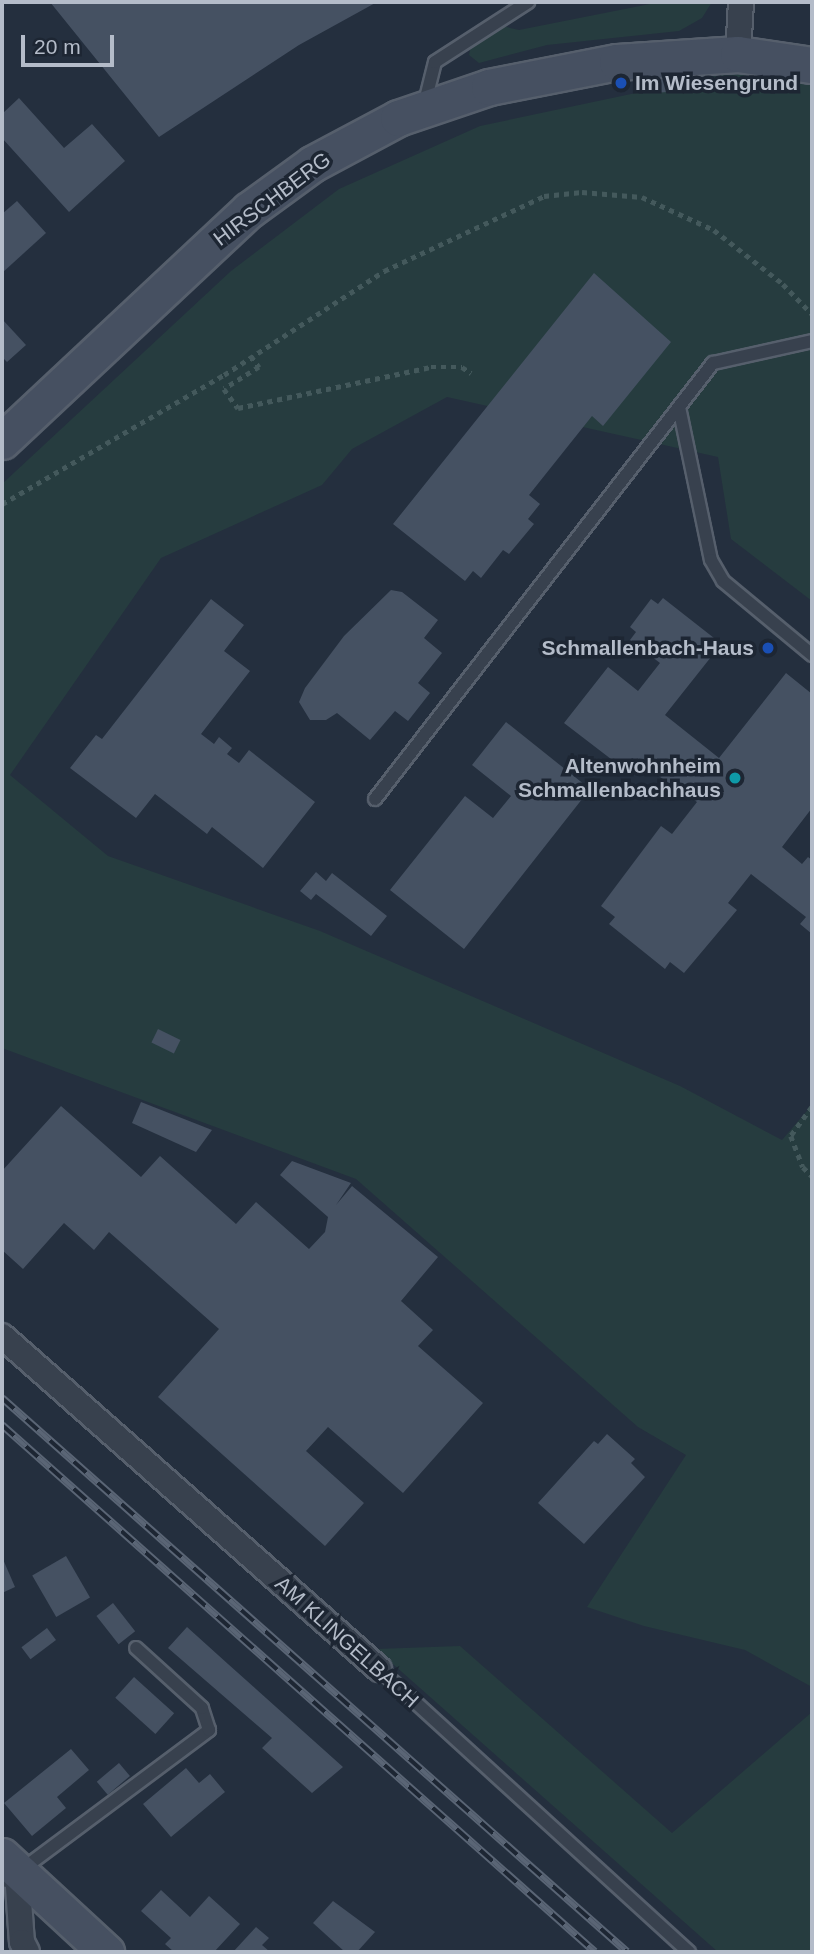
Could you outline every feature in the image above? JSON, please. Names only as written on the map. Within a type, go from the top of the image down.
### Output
[{"type":"street","points":[[738,54],[741,2]]},
{"type":"street","name":"HIRSCHBERG","points":[[2,441],[249,210],[312,163],[423,110],[489,87],[586,67],[654,58],[738,54],[812,65]]},
{"type":"street","name":"AM KLINGELBACH","points":[[2,1336],[379,1669]]},
{"type":"street","points":[[7,1868],[22,1942],[27,1952]]},
{"type":"street","points":[[7,1868],[106,1952]]},
{"type":"lane","points":[[423,110],[435,62],[528,2]]},
{"type":"lane","points":[[375,799],[713,363],[812,341]]},
{"type":"lane","points":[[679,407],[711,560],[723,581],[812,655]]},
{"type":"lane","points":[[7,1868],[208,1730],[202,1708],[136,1648]]},
{"type":"lane","name":"AM KLINGELBACH","points":[[379,1669],[689,1952]]},
{"type":"path","points":[[2,504],[251,356],[333,301],[444,239],[544,196],[582,192],[642,197],[714,230],[783,284],[812,314]]},
{"type":"path","points":[[251,356],[259,367],[224,389],[239,408],[431,367],[462,367],[471,373]]},
{"type":"path","points":[[812,1107],[791,1136],[803,1167],[812,1176]]},
{"type":"green space","points":[[660,2],[712,2],[702,18],[679,31],[547,45],[479,63],[469,55],[472,42],[498,25],[519,30]]},
{"type":"green space","points":[[740,71],[812,83],[812,601],[731,539],[718,457],[447,397],[352,449],[322,485],[161,558],[10,775],[108,856],[320,931],[680,1086],[782,1140],[812,1105],[812,1687],[745,1650],[644,1626],[587,1607],[686,1455],[638,1427],[356,1179],[2,1048],[2,484],[231,271],[339,189],[480,126]]},
{"type":"green space","points":[[460,1646],[672,1833],[812,1712],[812,1952],[718,1952],[376,1649]]},
{"type":"building","points":[[50,2],[377,2],[299,45],[159,137]]},
{"type":"building","points":[[667,79],[668,92],[652,93],[651,80]]},
{"type":"building","points":[[19,98],[64,148],[92,124],[125,161],[69,212],[2,138],[2,114]]},
{"type":"building","points":[[17,201],[46,233],[2,273],[2,214]]},
{"type":"building","points":[[594,273],[671,342],[603,426],[592,416],[529,495],[540,504],[528,519],[534,524],[509,554],[503,550],[481,578],[473,571],[465,581],[393,524]]},
{"type":"building","points":[[2,319],[26,345],[7,362],[2,357]]},
{"type":"building","points":[[391,590],[402,592],[438,620],[424,638],[442,653],[418,683],[430,693],[408,721],[395,711],[370,740],[337,713],[326,720],[310,720],[299,702],[305,688],[344,636]]},
{"type":"building","name":"Altenwohnheim Schmallenbachhaus","points":[[663,598],[714,638],[704,651],[711,657],[665,715],[719,758],[786,673],[812,694],[812,808],[782,847],[802,864],[808,857],[812,860],[812,934],[800,924],[806,917],[751,874],[728,903],[737,910],[684,973],[670,962],[665,969],[609,924],[615,917],[601,906],[661,826],[672,834],[697,802],[632,758],[624,769],[564,723],[608,667],[638,691],[660,663],[630,640],[636,632],[630,627],[651,599],[658,604]]},
{"type":"building","points":[[211,599],[244,625],[224,651],[250,671],[201,734],[214,744],[219,737],[232,748],[227,754],[239,763],[249,750],[315,802],[263,868],[212,827],[207,834],[155,794],[136,818],[70,768],[96,735],[102,739]]},
{"type":"building","points":[[506,722],[590,789],[464,949],[390,890],[465,796],[493,818],[511,796],[472,765]]},
{"type":"building","points":[[316,872],[326,881],[332,873],[387,916],[371,936],[316,894],[311,900],[300,891]]},
{"type":"building","points":[[158,1029],[180,1040],[174,1053],[151,1042]]},
{"type":"building","points":[[141,1102],[212,1130],[196,1152],[132,1123]]},
{"type":"building","points":[[61,1106],[141,1177],[160,1156],[236,1224],[256,1202],[309,1249],[325,1232],[328,1217],[280,1175],[292,1161],[351,1183],[336,1205],[352,1186],[438,1257],[401,1301],[433,1330],[418,1346],[483,1403],[403,1493],[328,1427],[306,1451],[364,1503],[325,1546],[158,1397],[219,1329],[109,1232],[94,1250],[64,1223],[23,1269],[2,1250],[2,1171]]},
{"type":"building","points":[[607,1434],[635,1459],[631,1463],[645,1477],[584,1544],[538,1503],[594,1441],[598,1444]]},
{"type":"building","points":[[66,1556],[90,1598],[56,1617],[32,1576]]},
{"type":"building","points":[[2,1557],[15,1587],[2,1593]]},
{"type":"building","points":[[113,1603],[135,1631],[119,1644],[96,1616]]},
{"type":"building","points":[[187,1627],[343,1767],[312,1793],[262,1748],[272,1738],[168,1648]]},
{"type":"building","points":[[47,1628],[56,1640],[30,1659],[21,1647]]},
{"type":"building","points":[[134,1677],[174,1713],[155,1734],[115,1698]]},
{"type":"building","points":[[71,1749],[89,1770],[57,1797],[66,1808],[32,1836],[4,1803]]},
{"type":"building","points":[[119,1763],[130,1776],[108,1795],[97,1782]]},
{"type":"building","points":[[186,1768],[199,1783],[210,1774],[225,1792],[171,1837],[143,1804]]},
{"type":"building","points":[[161,1890],[190,1917],[209,1896],[240,1924],[214,1952],[174,1952],[165,1944],[171,1938],[141,1911]]},
{"type":"building","points":[[333,1901],[375,1932],[357,1952],[345,1952],[313,1923]]},
{"type":"building","points":[[256,1927],[269,1938],[262,1945],[270,1952],[233,1952]]},
{"type":"railway","points":[[2,1398],[627,1952]]},
{"type":"railway","points":[[2,1425],[595,1952]]},
{"type":"place","name":"Im Wiesengrund","points":[[621,83]]},
{"type":"place","name":"Schmallenbach-Haus","points":[[768,648]]},
{"type":"place","name":"Altenwohnheim Schmallenbachhaus","points":[[735,778]]}]
